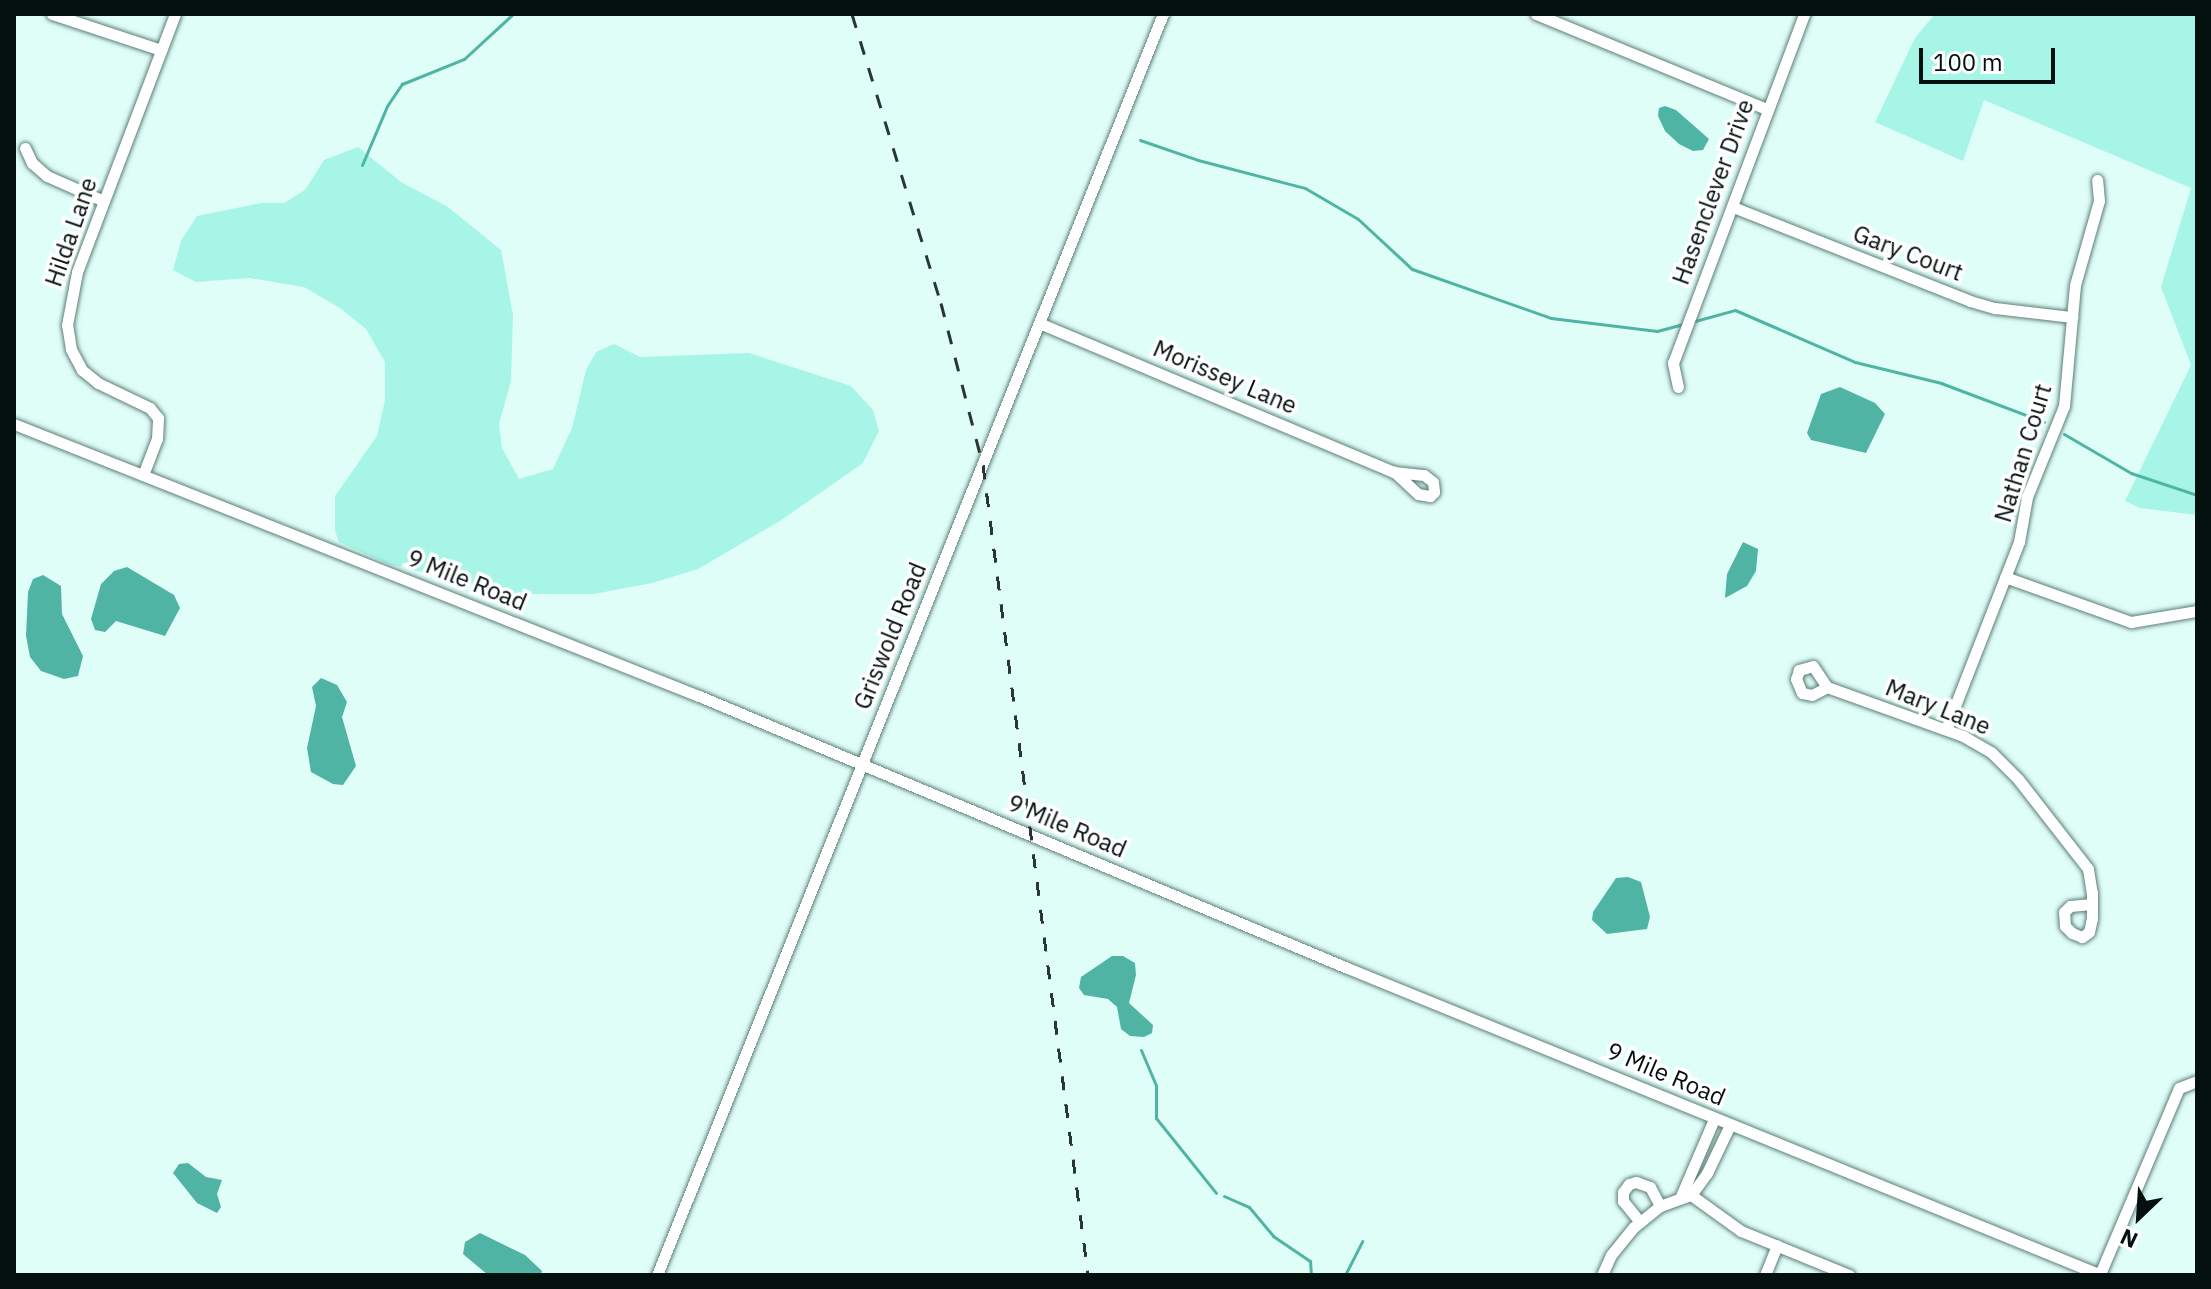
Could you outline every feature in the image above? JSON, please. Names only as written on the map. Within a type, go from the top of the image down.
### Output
[{"type":"street","points":[[52,14],[161,50]]},
{"type":"street","name":"Hilda Lane","points":[[143,475],[157,439],[158,418],[150,408],[98,383],[82,370],[71,349],[67,325],[70,293],[175,14]]},
{"type":"street","name":"Griswold Road","points":[[657,1275],[1163,14]]},
{"type":"street","points":[[1536,14],[1767,109]]},
{"type":"street","name":"Hasenclever Drive","points":[[1678,387],[1673,363],[1804,14]]},
{"type":"street","points":[[25,148],[32,163],[47,176],[104,201]]},
{"type":"street","name":"Nathan Court","points":[[1946,729],[2019,542],[2027,497],[2064,406],[2075,285],[2099,201],[2097,180]]},
{"type":"street","name":"Gary Court","points":[[1733,207],[1970,301],[1995,308],[2072,317]]},
{"type":"street","name":"Morissey Lane","points":[[1039,323],[1394,472]]},
{"type":"street","name":"9 Mile Road","points":[[14,424],[863,764],[1714,1119],[2100,1275]]},
{"type":"street","points":[[2005,577],[2131,622],[2197,611]]},
{"type":"street","name":"Mary Lane","points":[[1827,687],[1946,729],[1991,752],[2018,779],[2088,869],[2092,904]]},
{"type":"street","points":[[2100,1275],[2179,1088],[2197,1081]]},
{"type":"street","points":[[1686,1196],[1714,1119]]},
{"type":"street","points":[[1602,1275],[1611,1255],[1640,1222],[1660,1206],[1686,1196],[1707,1173],[1730,1125]]},
{"type":"street","points":[[1640,1222],[1623,1201],[1623,1192],[1629,1184],[1636,1182],[1650,1187],[1660,1206]]},
{"type":"street","points":[[1686,1196],[1741,1231],[1849,1275]]},
{"type":"street","points":[[1765,1275],[1777,1245]]},
{"type":"shaded area","points":[[1935,14],[2197,14],[2197,515],[2140,508],[2125,501],[2191,365],[2161,287],[2191,188],[1984,100],[1963,161],[1875,122],[1915,38]]},
{"type":"shaded area","points":[[1665,106],[1676,110],[1709,139],[1703,150],[1693,151],[1679,144],[1665,131],[1658,116],[1659,108]]},
{"type":"shaded area","points":[[358,147],[401,182],[448,207],[501,250],[513,315],[511,381],[499,424],[502,448],[519,479],[553,469],[572,428],[586,370],[596,352],[614,344],[640,357],[749,353],[851,386],[873,410],[879,431],[863,463],[780,521],[698,569],[652,583],[594,594],[516,594],[388,564],[339,542],[335,531],[335,496],[377,436],[385,400],[385,362],[366,329],[340,308],[304,287],[249,278],[196,282],[173,270],[181,241],[197,216],[261,203],[284,203],[305,190],[324,160]]},
{"type":"shaded area","points":[[1840,387],[1875,403],[1885,414],[1866,453],[1811,440],[1807,433],[1821,394]]},
{"type":"shaded area","points":[[1743,542],[1758,549],[1756,571],[1747,586],[1725,598],[1727,574]]},
{"type":"shaded area","points":[[127,567],[174,595],[180,608],[165,636],[116,621],[105,632],[95,630],[91,619],[101,584],[114,571]]},
{"type":"shaded area","points":[[43,575],[61,586],[62,614],[83,656],[78,676],[64,679],[41,671],[30,657],[26,636],[28,592],[33,579]]},
{"type":"shaded area","points":[[321,678],[337,685],[347,702],[342,717],[356,766],[343,785],[333,784],[311,772],[307,748],[316,706],[312,687]]},
{"type":"shaded area","points":[[1628,877],[1641,882],[1650,917],[1647,929],[1607,934],[1592,920],[1593,912],[1616,878]]},
{"type":"shaded area","points":[[1112,956],[1123,956],[1135,963],[1136,975],[1129,1003],[1153,1025],[1152,1033],[1144,1037],[1130,1036],[1121,1029],[1117,1007],[1108,999],[1084,995],[1079,988],[1081,977]]},
{"type":"shaded area","points":[[188,1163],[206,1177],[222,1180],[217,1194],[221,1207],[217,1213],[197,1203],[173,1173],[179,1164]]},
{"type":"shaded area","points":[[480,1233],[525,1255],[542,1271],[541,1275],[488,1275],[463,1254],[465,1242]]},
{"type":"waterway","points":[[362,165],[387,106],[402,84],[464,59],[513,14]]},
{"type":"waterway","points":[[1140,140],[1198,160],[1305,188],[1358,219],[1412,269],[1551,318],[1657,331],[1683,324]]},
{"type":"waterway","points":[[1695,321],[1735,310],[1855,362],[1941,383],[2044,422]]},
{"type":"waterway","points":[[2064,434],[2131,473],[2197,495]]},
{"type":"waterway","points":[[1141,1050],[1156,1085],[1156,1118],[1216,1193]]},
{"type":"waterway","points":[[1224,1196],[1249,1207],[1273,1236],[1310,1261],[1311,1275]]},
{"type":"waterway","points":[[1345,1275],[1362,1241]]},
{"type":"railway","points":[[852,14],[941,303],[983,465],[1088,1275]]}]
